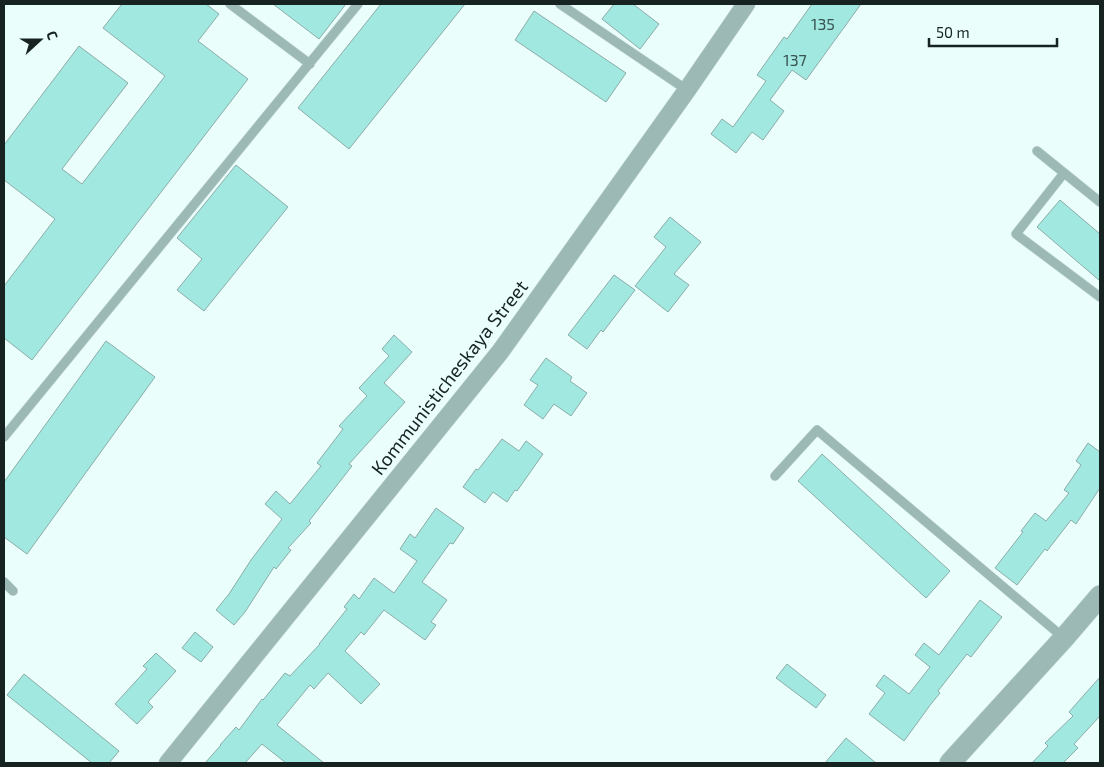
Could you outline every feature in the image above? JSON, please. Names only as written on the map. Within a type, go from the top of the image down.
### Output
[{"type":"street","name":"Kommunisticheskaya Street","points":[[168,763],[500,352],[746,4]]},
{"type":"street","points":[[950,763],[1100,596]]},
{"type":"lane","points":[[230,4],[310,64]]},
{"type":"lane","points":[[4,437],[358,4]]},
{"type":"lane","points":[[560,4],[687,90]]},
{"type":"lane","points":[[1037,152],[1100,202]]},
{"type":"lane","points":[[1064,173],[1016,234],[1100,297]]},
{"type":"lane","points":[[775,476],[817,430],[1064,638]]},
{"type":"lane","points":[[4,582],[13,591]]},
{"type":"building","points":[[122,4],[206,4],[219,14],[198,41],[248,79],[32,360],[4,338],[4,286],[55,219],[4,180],[4,145],[79,46],[128,83],[62,169],[82,184],[165,76],[103,28]]},
{"type":"building","points":[[273,4],[346,4],[319,39]]},
{"type":"building","points":[[381,4],[465,4],[349,149],[298,108]]},
{"type":"building","points":[[614,4],[633,4],[659,24],[640,49],[602,19]]},
{"type":"building","points":[[812,4],[861,4],[806,80],[792,70],[770,100],[784,111],[763,140],[752,132],[736,153],[711,134],[722,119],[733,127],[766,81],[757,75],[784,37],[787,39]]},
{"type":"building","points":[[534,11],[626,73],[606,102],[515,40]]},
{"type":"building","points":[[236,165],[288,207],[204,311],[177,290],[202,259],[177,238]]},
{"type":"building","points":[[1060,200],[1100,234],[1100,281],[1037,227]]},
{"type":"building","points":[[670,217],[701,242],[674,274],[689,285],[668,312],[635,286],[666,247],[654,237]]},
{"type":"building","points":[[614,275],[635,290],[603,332],[601,330],[587,349],[568,335]]},
{"type":"building","points":[[394,335],[412,352],[384,383],[405,402],[349,464],[352,466],[309,521],[311,523],[288,548],[291,550],[276,569],[274,567],[245,612],[234,625],[216,610],[282,519],[265,504],[276,491],[290,504],[321,466],[317,463],[343,429],[339,426],[367,396],[359,388],[389,356],[382,349]]},
{"type":"building","points":[[106,341],[155,377],[27,554],[4,537],[4,482]]},
{"type":"building","points":[[546,358],[572,377],[570,381],[587,393],[571,416],[554,404],[543,419],[524,405],[538,385],[530,380]]},
{"type":"building","points":[[502,439],[519,451],[526,441],[543,454],[507,502],[493,492],[485,503],[463,487]]},
{"type":"building","points":[[1088,443],[1100,452],[1100,488],[1076,524],[1071,520],[1017,585],[995,568],[1035,513],[1046,521],[1069,493],[1064,490],[1081,465],[1076,461]]},
{"type":"building","points":[[822,454],[950,571],[926,598],[798,481]]},
{"type":"building","points":[[436,508],[464,528],[453,544],[450,543],[422,582],[447,600],[431,622],[436,625],[425,640],[384,610],[364,635],[361,632],[345,651],[380,684],[361,704],[328,673],[314,689],[310,685],[277,725],[324,763],[286,763],[262,744],[245,763],[205,763],[236,727],[239,730],[262,699],[285,673],[290,676],[320,644],[347,609],[344,607],[354,594],[359,599],[374,578],[394,593],[417,561],[400,549],[410,534],[415,538]]},
{"type":"building","points":[[980,600],[1002,617],[971,657],[967,654],[938,691],[940,693],[904,741],[869,714],[885,693],[876,686],[884,675],[909,694],[930,667],[915,655],[924,643],[939,655]]},
{"type":"building","points":[[195,632],[213,647],[201,662],[182,648]]},
{"type":"building","points":[[156,653],[176,671],[148,702],[153,707],[137,724],[115,704],[147,669],[143,666]]},
{"type":"building","points":[[787,664],[826,695],[816,708],[776,678]]},
{"type":"building","points":[[24,674],[119,751],[109,763],[92,763],[7,695]]},
{"type":"building","points":[[1100,677],[1100,716],[1074,744],[1078,748],[1063,763],[1032,763],[1048,746],[1045,743],[1073,716],[1069,712]]},
{"type":"building","points":[[846,738],[876,763],[825,763]]}]
